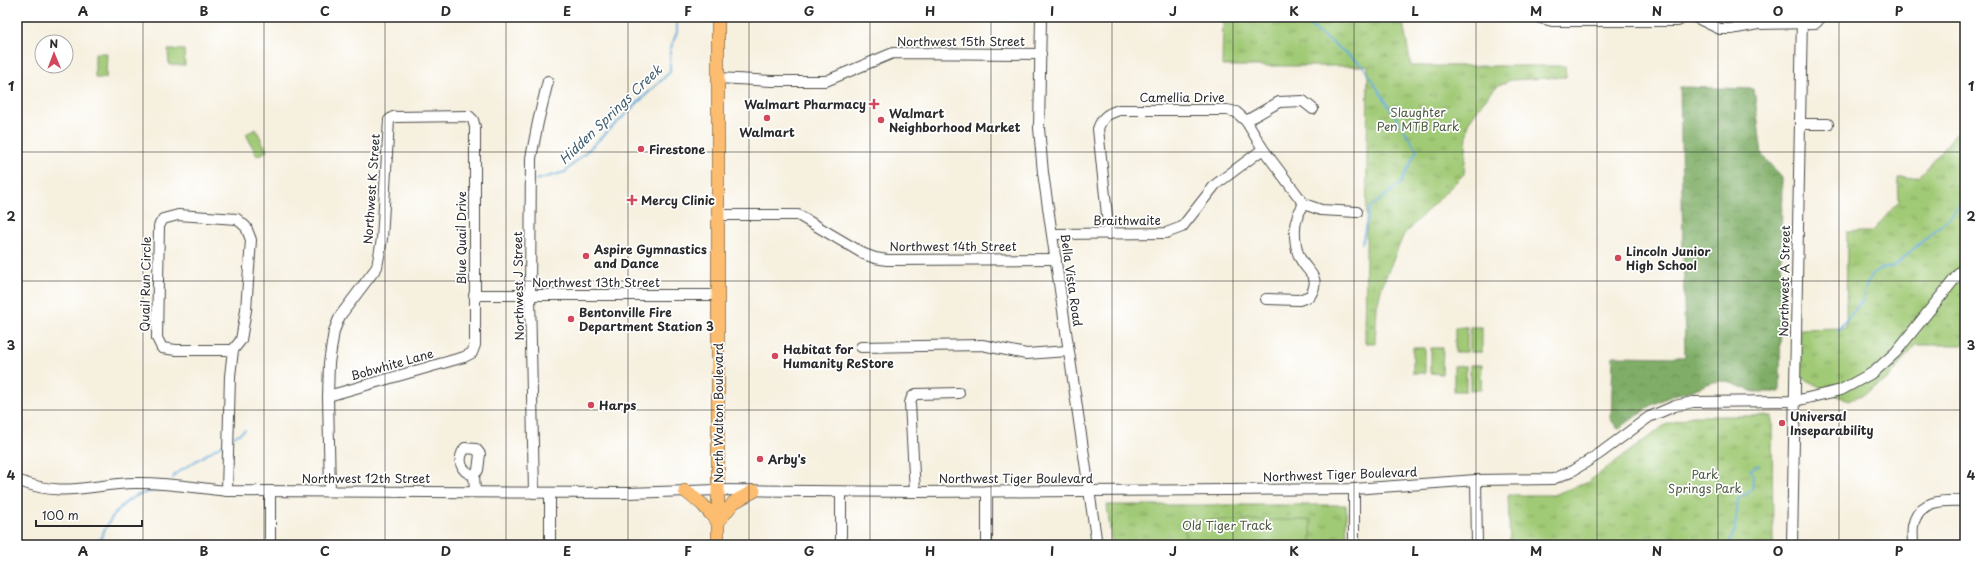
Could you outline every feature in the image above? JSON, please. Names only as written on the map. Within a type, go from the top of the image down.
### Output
[{"type":"main road","name":"North Walton Boulevard","points":[[718,17],[718,545]]},
{"type":"main road","points":[[684,491],[702,504],[718,522],[734,502],[754,491]]},
{"type":"street","name":"Bella Vista Road","points":[[1041,17],[1039,128],[1043,173],[1097,545]]},
{"type":"street","points":[[1538,17],[1552,21],[1678,21],[1682,17]]},
{"type":"street","points":[[1694,17],[1720,29],[1731,29],[1758,20],[1802,21],[1816,23],[1822,17]]},
{"type":"street","name":"Northwest A Street","points":[[1792,545],[1802,21]]},
{"type":"street","name":"Northwest 15th Street","points":[[718,78],[772,81],[826,81],[893,53],[1041,54]]},
{"type":"street","name":"Northwest J Street","points":[[534,493],[530,295],[531,158],[548,81]]},
{"type":"street","points":[[1246,121],[1279,102],[1303,101],[1313,109]]},
{"type":"street","name":"Camellia Drive","points":[[1109,234],[1098,128],[1100,121],[1106,114],[1119,110],[1227,110],[1236,112],[1246,121],[1263,149],[1304,204]]},
{"type":"street","name":"Northwest K Street","points":[[330,491],[328,396],[329,363],[334,331],[340,316],[376,267],[382,239],[390,120],[393,116],[469,116]]},
{"type":"street","name":"Blue Quail Drive","points":[[464,358],[472,352],[475,345],[475,127],[473,120],[469,116]]},
{"type":"street","points":[[1800,124],[1828,124]]},
{"type":"street","name":"Braithwaite","points":[[1052,234],[1166,233],[1175,231],[1182,227],[1215,185],[1263,149]]},
{"type":"street","points":[[1266,299],[1299,300],[1310,296],[1315,288],[1314,275],[1300,258],[1295,240],[1296,219],[1304,204],[1320,210],[1358,212]]},
{"type":"street","name":"Quail Run Circle","points":[[227,491],[233,350],[241,340],[246,310],[251,240],[246,227],[237,219],[178,215],[163,219],[159,226],[158,248],[158,338],[162,348],[176,350],[233,350]]},
{"type":"street","name":"Northwest 14th Street","points":[[718,215],[798,215],[864,254],[887,260],[1056,259]]},
{"type":"street","name":"Northwest Tiger Boulevard","points":[[718,490],[915,492],[1354,489],[1476,480],[1553,479],[1572,471],[1599,454],[1649,417],[1675,406],[1693,402],[1795,401],[1840,390],[1874,372],[1896,352],[1965,266]]},
{"type":"street","name":"Northwest 13th Street","points":[[474,296],[718,295]]},
{"type":"street","points":[[861,347],[982,345],[1026,354],[1068,351]]},
{"type":"street","name":"Bobwhite Lane","points":[[328,396],[464,358]]},
{"type":"street","points":[[915,492],[910,403],[912,397],[916,394],[959,393]]},
{"type":"street","points":[[474,475],[475,492]]},
{"type":"street","name":"Northwest 12th Street","points":[[17,480],[47,489],[65,491],[134,483],[163,483],[227,491],[550,493],[718,490]]},
{"type":"street","points":[[1476,480],[1477,545]]},
{"type":"street","points":[[1354,489],[1354,545]]},
{"type":"street","points":[[270,491],[270,545]]},
{"type":"street","points":[[987,491],[987,545]]},
{"type":"street","points":[[841,492],[841,545]]},
{"type":"street","points":[[550,493],[550,545]]},
{"type":"street","points":[[1912,545],[1913,525],[1920,511],[1931,502],[1965,501]]},
{"type":"green space","name":"Slaughter Pen MTB Park","points":[[1223,17],[1402,17],[1411,66],[1565,66],[1566,77],[1511,80],[1497,86],[1482,103],[1468,123],[1464,174],[1404,234],[1382,286],[1377,307],[1375,343],[1365,343],[1368,66],[1222,66]]},
{"type":"green space","points":[[168,50],[184,50],[185,65],[169,65]]},
{"type":"green space","points":[[95,53],[107,53],[106,78],[95,78]]},
{"type":"green space","points":[[1680,87],[1754,89],[1762,155],[1782,178],[1780,392],[1754,392],[1731,383],[1721,381],[1713,382],[1690,391],[1673,395],[1652,405],[1618,429],[1611,420],[1613,356],[1685,357]]},
{"type":"green space","points":[[1965,123],[1965,297],[1963,297],[1963,345],[1915,345],[1889,378],[1866,393],[1848,401],[1800,377],[1800,329],[1846,328],[1847,232],[1872,232],[1899,201],[1898,178],[1919,177]]},
{"type":"green space","points":[[256,129],[267,151],[257,156],[246,134]]},
{"type":"green space","points":[[1455,327],[1467,327],[1467,352],[1455,352]]},
{"type":"green space","points":[[1470,327],[1482,327],[1482,352],[1470,352]]},
{"type":"green space","points":[[1413,348],[1425,348],[1425,373],[1413,373]]},
{"type":"green space","points":[[1431,348],[1443,348],[1442,374],[1431,373]]},
{"type":"green space","points":[[1470,365],[1482,365],[1481,390],[1470,390]]},
{"type":"green space","points":[[1454,366],[1466,366],[1466,391],[1454,391]]},
{"type":"green space","name":"Park Springs Park","points":[[1692,416],[1772,416],[1773,545],[1510,545],[1508,495],[1553,495],[1588,482],[1665,425]]},
{"type":"green space","name":"Old Tiger Track","points":[[1107,505],[1346,505],[1347,545],[1112,545]]},
{"type":"green space","points":[[1185,520],[1311,520],[1311,545],[1185,545]]},
{"type":"waterway","name":"Hidden Springs Creek","points":[[536,180],[565,172],[670,72],[670,50],[677,32],[677,17]]},
{"type":"waterway","points":[[1298,17],[1363,66],[1417,150],[1401,183],[1369,209],[1362,243]]},
{"type":"waterway","points":[[1838,330],[1863,300],[1866,286],[1873,273],[1879,269],[1893,267],[1949,218],[1965,197]]},
{"type":"waterway","points":[[234,437],[245,430]]},
{"type":"waterway","points":[[173,478],[175,474],[223,444]]},
{"type":"waterway","points":[[1728,545],[1735,530],[1738,499],[1752,490],[1753,475],[1750,470],[1759,464]]},
{"type":"waterway","points":[[98,545],[112,517],[123,505],[129,500],[143,493],[166,488]]},
{"type":"place","name":"Walmart Pharmacy","points":[[874,104]]},
{"type":"place","name":"Walmart","points":[[767,118]]},
{"type":"place","name":"Walmart Neighborhood Market","points":[[881,120]]},
{"type":"place","name":"Firestone","points":[[641,149]]},
{"type":"place","name":"Mercy Clinic","points":[[632,200]]},
{"type":"place","name":"Aspire Gymnastics and Dance","points":[[586,256]]},
{"type":"place","name":"Lincoln Junior High School","points":[[1618,258]]},
{"type":"place","name":"Bentonville Fire Department Station 3","points":[[571,319]]},
{"type":"place","name":"Habitat for Humanity ReStore","points":[[775,356]]},
{"type":"place","name":"Harps","points":[[591,405]]},
{"type":"place","name":"Universal Inseparability","points":[[1782,423]]},
{"type":"place","name":"Arby's","points":[[760,459]]}]
